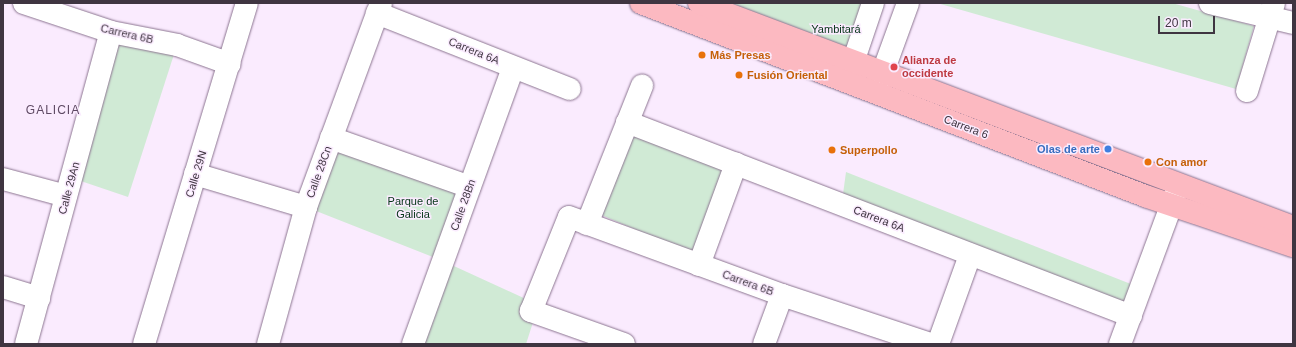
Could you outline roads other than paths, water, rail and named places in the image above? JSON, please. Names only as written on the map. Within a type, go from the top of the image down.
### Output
[{"type":"main road","name":"Carrera 6","points":[[641,3],[1180,184],[1293,227]]},
{"type":"main road","name":"Carrera 6","points":[[699,3],[849,72]]},
{"type":"main road","name":"Carrera 6","points":[[879,83],[1171,205],[1293,246]]},
{"type":"street","name":"Carrera 6B","points":[[24,3],[111,32],[177,45],[230,64]]},
{"type":"street","name":"Calle 29N","points":[[144,344],[230,64],[247,3]]},
{"type":"street","points":[[849,72],[873,3]]},
{"type":"street","points":[[879,83],[908,3]]},
{"type":"street","points":[[1210,3],[1272,10],[1293,23]]},
{"type":"street","name":"Carrera 6A","points":[[379,8],[513,67],[570,89]]},
{"type":"street","name":"Calle 28Cn","points":[[268,344],[306,207],[379,8]]},
{"type":"street","points":[[1248,91],[1272,10]]},
{"type":"street","name":"Calle 29An","points":[[26,344],[111,32]]},
{"type":"street","name":"Calle 28Bn","points":[[413,344],[513,67]]},
{"type":"street","points":[[624,344],[531,311],[627,122],[642,86]]},
{"type":"street","name":"Carrera 6A","points":[[627,122],[1131,316]]},
{"type":"street","points":[[331,138],[470,187]]},
{"type":"street","points":[[699,265],[736,164]]},
{"type":"street","points":[[195,174],[306,207]]},
{"type":"street","points":[[3,179],[66,196]]},
{"type":"street","points":[[1126,342],[1131,316],[1180,184]]},
{"type":"street","name":"Carrera 6B","points":[[578,221],[782,295],[930,344]]},
{"type":"street","points":[[938,344],[970,255]]},
{"type":"street","points":[[3,287],[39,298]]},
{"type":"street","points":[[764,344],[782,295]]},
{"type":"place","name":"Más Presas","points":[[702,55]]},
{"type":"place","name":"Alianza de occidente","points":[[894,67]]},
{"type":"place","name":"Fusión Oriental","points":[[739,75]]},
{"type":"place","name":"Olas de arte","points":[[1108,149]]},
{"type":"place","name":"Superpollo","points":[[832,150]]},
{"type":"place","name":"Con amor","points":[[1148,162]]},
{"type":"district","name":"GALICIA","points":[[53,111]]},
{"type":"park label","name":"Yambitará","points":[[836,29]]},
{"type":"park label","name":"Parque de Galicia","points":[[413,208]]}]
